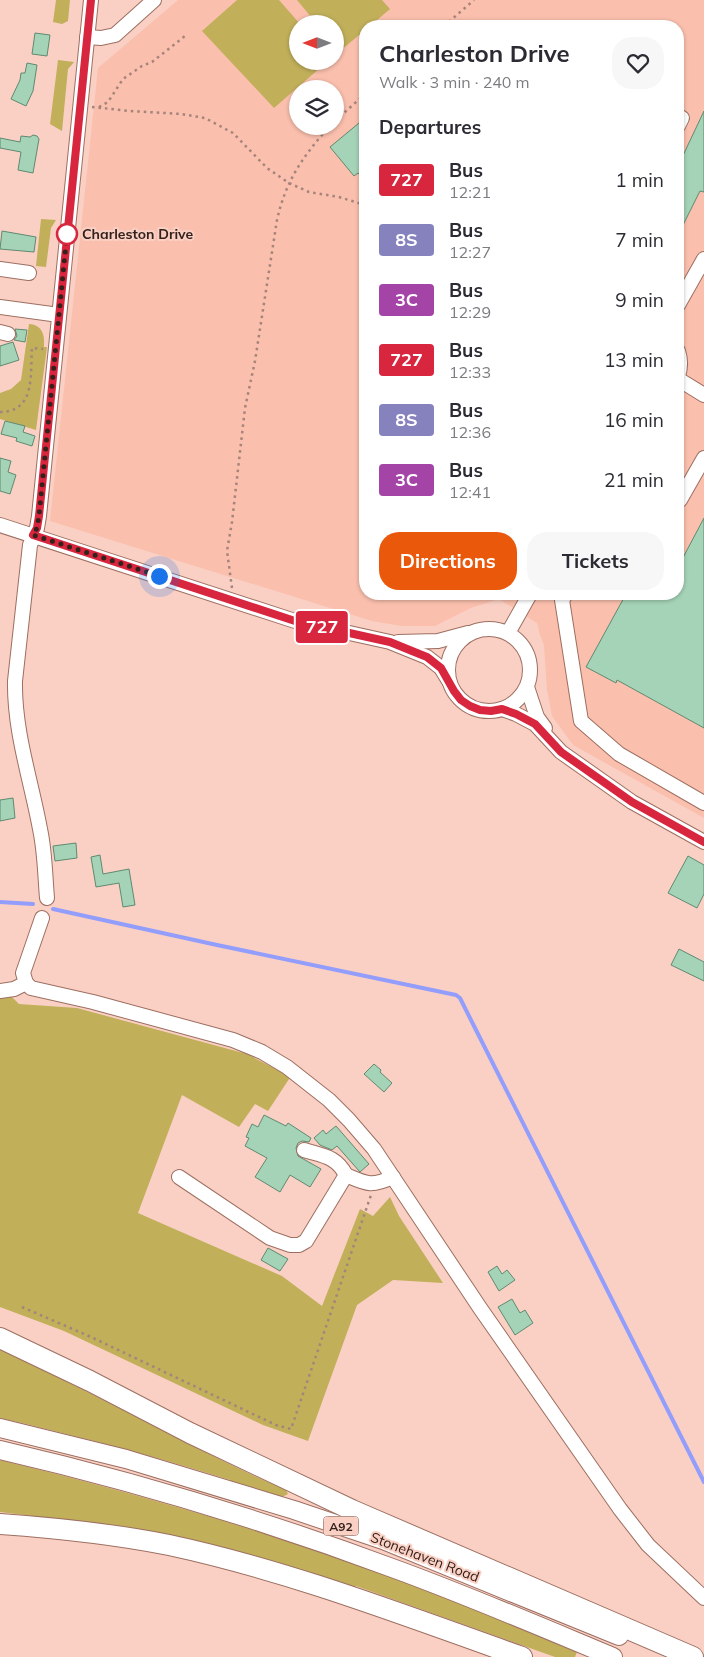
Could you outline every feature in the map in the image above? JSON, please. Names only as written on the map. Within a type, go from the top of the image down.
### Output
[{"type":"highway","name":"A92","points":[[0,1338],[90,1381],[190,1433],[352,1510],[694,1657]]},
{"type":"highway","name":"A92","points":[[297,1483],[350,1501],[486,1556],[704,1652]]},
{"type":"highway","points":[[0,1524],[126,1538],[227,1559],[326,1588],[522,1657]]},
{"type":"main road","name":"Stonehaven Road","points":[[0,1428],[83,1448],[202,1481],[383,1540],[671,1657]]},
{"type":"main road","name":"Stonehaven Road","points":[[0,1450],[105,1476],[179,1497],[299,1535],[452,1591],[613,1657]]},
{"type":"street","points":[[47,898],[41,832],[19,732],[15,681],[30,541],[37,528],[39,516],[90,0]]},
{"type":"street","points":[[87,37],[101,38],[115,35],[154,0]]},
{"type":"street","points":[[684,295],[703,262]]},
{"type":"street","points":[[1,274],[29,274]]},
{"type":"street","points":[[0,307],[59,316]]},
{"type":"street","points":[[684,382],[704,395]]},
{"type":"street","points":[[684,493],[704,458]]},
{"type":"street","points":[[0,525],[295,621],[390,642],[427,657],[441,668],[461,700],[480,710],[502,709],[521,697],[527,687],[530,675],[530,662],[526,651],[508,633],[496,629],[483,629],[438,641],[390,642]]},
{"type":"street","points":[[508,633],[527,600]]},
{"type":"street","points":[[562,600],[581,721],[618,754],[704,803]]},
{"type":"street","points":[[449,681],[448,670],[454,648],[471,633]]},
{"type":"street","points":[[527,687],[537,717],[561,752]]},
{"type":"street","points":[[502,709],[535,724],[561,752],[632,802],[704,842]]},
{"type":"street","points":[[42,918],[24,968],[26,983],[35,989],[93,1002],[234,1040],[262,1052],[287,1067],[329,1100],[349,1120],[374,1149],[480,1308],[620,1510],[648,1545],[704,1598]]},
{"type":"street","points":[[0,991],[14,989],[26,983]]},
{"type":"street","points":[[304,1150],[334,1160],[341,1166],[346,1176],[365,1183],[374,1184],[393,1177]]},
{"type":"street","points":[[179,1177],[270,1238],[290,1245],[299,1245],[306,1241],[346,1176]]},
{"type":"path","points":[[451,20],[474,0]]},
{"type":"path","points":[[98,107],[108,102],[123,79],[142,66],[152,62],[185,36]]},
{"type":"path","points":[[344,114],[359,100]]},
{"type":"path","points":[[80,106],[136,112],[181,114],[206,118],[233,133],[267,168],[288,184],[309,192],[339,197],[359,204]]},
{"type":"path","points":[[232,599],[232,582],[227,551],[245,408],[255,361],[275,227],[281,201],[292,175],[322,135]]},
{"type":"path","points":[[0,412],[10,412],[23,404],[28,394],[32,348],[45,349]]},
{"type":"path","points":[[22,1307],[91,1337],[276,1425],[291,1429],[363,1222],[374,1184]]},
{"type":"shaded area","points":[[56,0],[70,0],[68,21],[62,24],[53,22]]},
{"type":"shaded area","points":[[178,0],[704,0],[704,818],[573,745],[552,716],[547,690],[544,645],[537,623],[501,600],[684,600],[684,20],[359,20],[359,600],[496,600],[471,608],[435,626],[402,626],[372,621],[50,521],[98,68]]},
{"type":"shaded area","points":[[237,0],[279,0],[292,15],[289,15],[289,70],[318,70],[306,80],[289,80],[289,95],[274,108],[202,31]]},
{"type":"shaded area","points":[[297,0],[382,0],[390,9],[377,20],[359,20],[359,35],[344,48],[344,15],[310,15]]},
{"type":"shaded area","points":[[58,60],[74,62],[68,69],[62,131],[50,124]]},
{"type":"shaded area","points":[[41,219],[56,220],[51,228],[46,267],[36,266]]},
{"type":"shaded area","points":[[29,324],[40,329],[44,339],[44,347],[47,347],[36,430],[0,419],[0,393],[11,389],[21,380]]},
{"type":"shaded area","points":[[12,997],[19,1004],[77,1008],[247,1054],[289,1076],[289,1079],[268,1111],[255,1104],[239,1127],[182,1095],[138,1213],[282,1276],[322,1306],[360,1209],[373,1216],[390,1197],[399,1216],[443,1283],[393,1280],[357,1305],[308,1441],[263,1425],[64,1331],[0,1307],[0,998]]},
{"type":"shaded area","points":[[0,1350],[286,1490],[288,1494],[280,1498],[231,1483],[230,1480],[173,1463],[87,1439],[0,1418]]},
{"type":"shaded area","points":[[0,1460],[153,1500],[305,1547],[405,1582],[577,1652],[575,1657],[555,1657],[356,1586],[355,1588],[105,1525],[0,1512]]},
{"type":"building","points":[[35,33],[50,35],[47,56],[32,54]]},
{"type":"building","points":[[27,63],[37,65],[33,91],[26,106],[11,99],[20,80],[21,73],[25,73]]},
{"type":"building","points":[[704,111],[704,192],[700,191],[684,223],[684,153]]},
{"type":"building","points":[[359,123],[359,174],[354,176],[330,147]]},
{"type":"building","points":[[33,135],[39,139],[33,173],[18,170],[21,152],[0,148],[0,138],[20,142],[21,136],[30,137]]},
{"type":"building","points":[[2,231],[36,237],[34,252],[0,249]]},
{"type":"building","points":[[15,329],[27,330],[25,342],[14,340],[17,336]]},
{"type":"building","points":[[13,342],[19,360],[0,366],[0,346]]},
{"type":"building","points":[[5,421],[25,426],[23,432],[35,436],[32,446],[16,441],[17,438],[1,434]]},
{"type":"building","points":[[0,458],[11,461],[8,472],[16,475],[10,494],[0,491]]},
{"type":"building","points":[[704,518],[704,728],[617,680],[616,683],[586,667],[623,600],[684,600],[684,556]]},
{"type":"building","points":[[13,798],[15,818],[0,821],[0,800]]},
{"type":"building","points":[[76,843],[77,858],[55,861],[53,846]]},
{"type":"building","points":[[100,855],[103,874],[129,869],[135,905],[123,907],[119,883],[96,887],[91,857]]},
{"type":"building","points":[[688,856],[704,865],[704,894],[697,908],[668,893]]},
{"type":"building","points":[[679,949],[704,962],[704,981],[671,965]]},
{"type":"building","points":[[374,1064],[392,1083],[384,1092],[364,1074]]},
{"type":"building","points":[[264,1115],[286,1126],[288,1123],[311,1138],[309,1142],[302,1141],[298,1143],[296,1148],[298,1156],[321,1169],[310,1187],[290,1175],[280,1192],[255,1177],[267,1158],[245,1146],[249,1138],[246,1137],[252,1124],[258,1127]]},
{"type":"building","points":[[336,1126],[369,1164],[360,1172],[337,1146],[332,1150],[320,1145],[314,1138],[323,1130],[326,1134]]},
{"type":"building","points":[[268,1248],[288,1259],[280,1271],[261,1260]]},
{"type":"building","points":[[497,1266],[502,1274],[507,1270],[515,1280],[499,1291],[488,1272]]},
{"type":"building","points":[[512,1299],[520,1313],[525,1310],[533,1323],[515,1335],[498,1307]]},
{"type":"waterway","points":[[0,902],[33,904]]},
{"type":"waterway","points":[[53,909],[456,995],[460,998],[704,1482]]},
{"type":"bus line","name":"727","points":[[91,0],[39,516],[37,528],[33,535],[295,621],[390,642],[408,648],[427,657],[441,668],[454,691],[461,700],[470,706],[480,710],[502,709],[535,724],[561,752],[632,802],[704,842]]},
{"type":"place","name":"Charleston Drive","points":[[67,234]]},
{"type":"route","points":[[67,234],[39,516],[37,528],[33,535],[159,576]]}]
